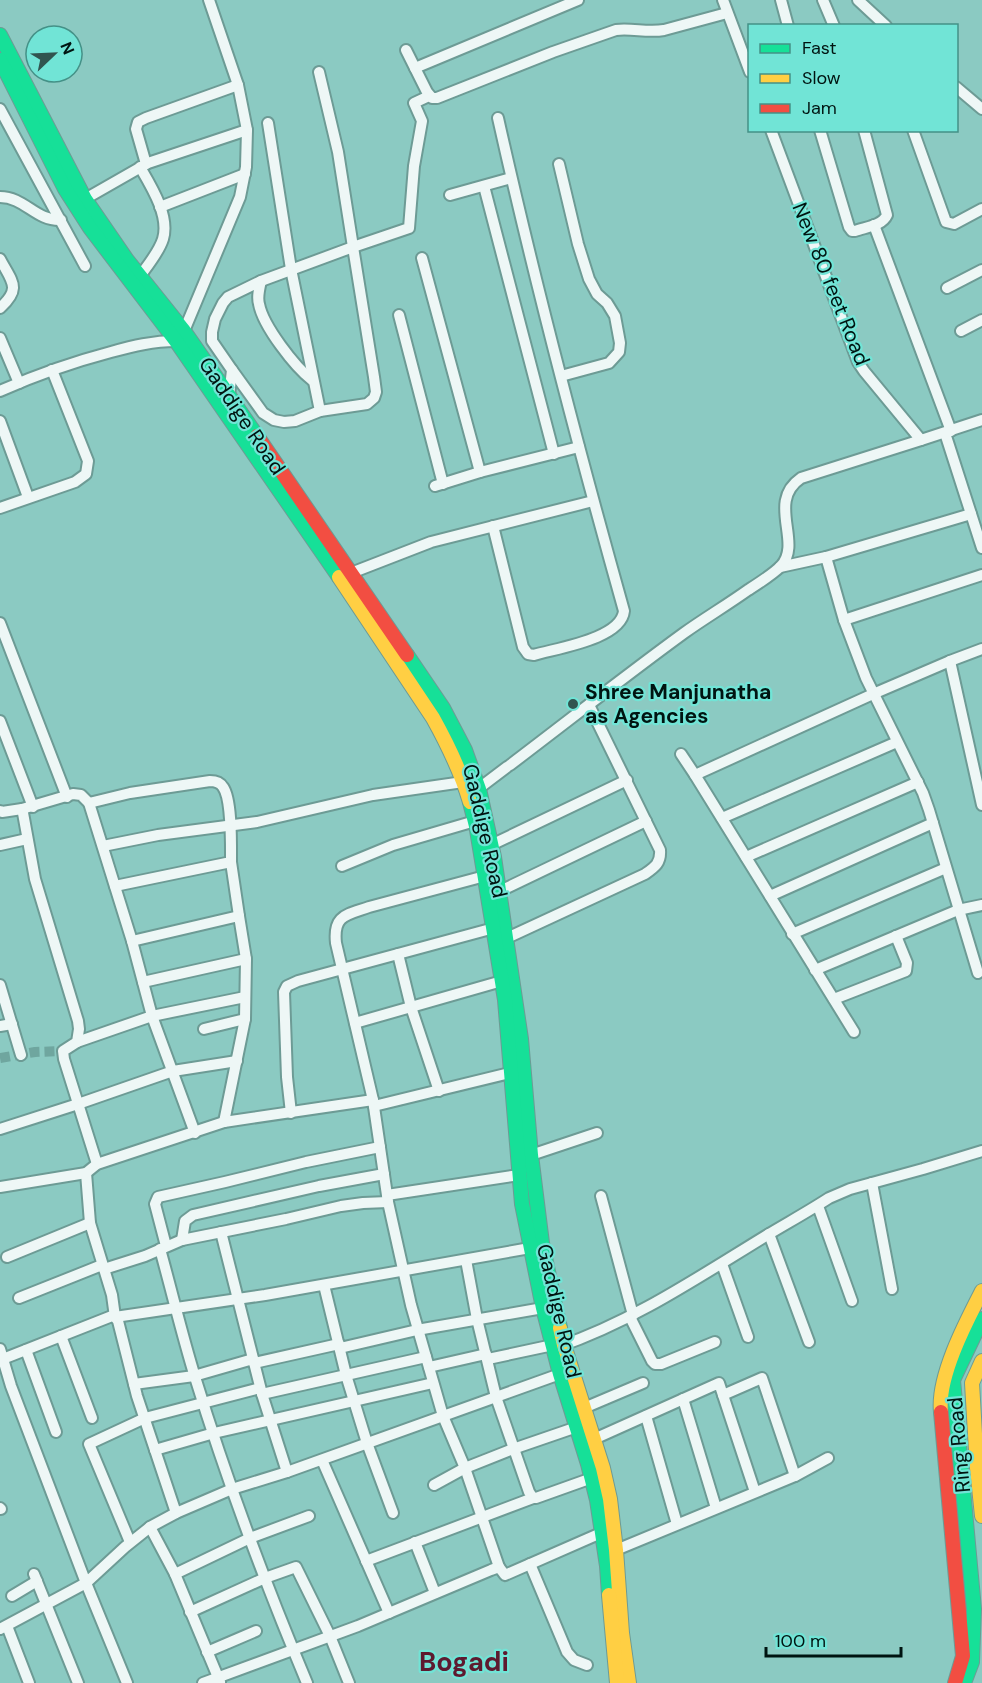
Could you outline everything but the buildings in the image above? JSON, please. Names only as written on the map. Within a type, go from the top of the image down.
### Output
[{"type":"main road","name":"Gaddige Road","points":[[1,40],[85,199],[140,276],[397,663],[433,718],[472,787],[475,821],[531,1155],[560,1374],[597,1500],[607,1566],[617,1683]]},
{"type":"main road","name":"Gaddige Road","points":[[0,60],[65,189],[90,228],[132,285],[180,336],[229,396],[443,708],[462,743],[472,787],[491,845],[500,891],[521,1038],[517,1071],[519,1175],[530,1248],[543,1308],[584,1408],[610,1499],[622,1633],[629,1683]]},
{"type":"main road","points":[[955,1683],[963,1656],[940,1404],[952,1358],[982,1291]]},
{"type":"main road","name":"Ring Road","points":[[964,1683],[972,1662],[974,1609],[953,1380],[982,1319]]},
{"type":"main road","name":"Ring Road","points":[[982,1361],[972,1383],[982,1516]]},
{"type":"street","points":[[0,391],[52,370],[180,336],[240,197],[245,174],[247,130],[238,85],[209,0]]},
{"type":"street","points":[[415,68],[578,0]]},
{"type":"street","points":[[723,0],[748,67]]},
{"type":"street","points":[[781,0],[788,24]]},
{"type":"street","points":[[823,0],[833,24]]},
{"type":"street","points":[[858,0],[884,24]]},
{"type":"street","points":[[319,72],[338,152],[353,247],[376,392],[374,398],[367,404],[320,411],[295,421],[284,422],[274,420],[263,413],[232,370],[212,340],[215,319],[228,297],[261,281],[291,269],[353,247],[409,228],[414,166],[422,121],[414,103],[429,96],[437,98],[553,52],[616,30],[655,32],[727,13]]},
{"type":"street","points":[[872,14],[876,24]]},
{"type":"street","points":[[406,50],[429,96]]},
{"type":"street","points":[[140,276],[163,242],[164,228],[160,207],[143,166],[136,129],[138,122],[238,85]]},
{"type":"street","points":[[958,88],[982,110]]},
{"type":"street","points":[[0,109],[85,266]]},
{"type":"street","points":[[493,526],[523,647],[528,654],[534,655],[599,637],[618,625],[623,618],[624,611],[579,447],[498,118]]},
{"type":"street","points":[[267,123],[291,269],[320,411]]},
{"type":"street","points":[[85,199],[143,166],[247,130]]},
{"type":"street","name":"New 80 feet Road","points":[[772,132],[858,362],[921,440]]},
{"type":"street","points":[[821,132],[850,229],[855,231],[885,220],[887,215],[865,132]]},
{"type":"street","points":[[914,132],[946,222],[954,224],[982,209]]},
{"type":"street","points":[[559,164],[578,244],[597,294],[607,303],[615,316],[620,343],[619,352],[609,363],[561,376]]},
{"type":"street","points":[[160,207],[245,174]]},
{"type":"street","points":[[450,195],[512,178]]},
{"type":"street","points":[[484,186],[554,454]]},
{"type":"street","points":[[0,196],[14,198],[47,219],[61,220]]},
{"type":"street","points":[[874,225],[948,432],[982,548]]},
{"type":"street","points":[[422,258],[480,472]]},
{"type":"street","points":[[0,259],[14,284],[14,292],[0,309]]},
{"type":"street","points":[[946,288],[982,270]]},
{"type":"street","points":[[261,281],[258,296],[263,315],[276,339],[303,374],[312,380]]},
{"type":"street","points":[[399,315],[439,485],[480,472],[579,447]]},
{"type":"street","points":[[961,331],[982,320]]},
{"type":"street","points":[[0,338],[19,383]]},
{"type":"street","points":[[0,507],[75,482],[86,474],[88,461],[52,370]]},
{"type":"street","points":[[229,396],[232,370]]},
{"type":"street","points":[[103,846],[158,835],[257,822],[373,795],[472,787],[508,766],[684,633],[780,567],[788,553],[784,510],[788,493],[793,484],[801,478],[982,420]]},
{"type":"street","points":[[0,421],[28,497]]},
{"type":"street","points":[[351,573],[431,542],[593,501]]},
{"type":"street","points":[[780,567],[826,557],[971,514]]},
{"type":"street","points":[[826,557],[844,620],[873,694],[923,793],[978,973]]},
{"type":"street","points":[[844,620],[982,575]]},
{"type":"street","points":[[0,623],[67,797]]},
{"type":"street","points":[[695,774],[950,660],[982,649]]},
{"type":"street","points":[[950,660],[982,805]]},
{"type":"street","points":[[507,938],[645,874],[659,863],[660,850],[589,705]]},
{"type":"street","points":[[0,721],[27,808],[27,839],[35,879],[78,1021],[77,1042]]},
{"type":"street","points":[[722,818],[897,742]]},
{"type":"street","points":[[681,754],[854,1032]]},
{"type":"street","points":[[491,845],[627,780]]},
{"type":"street","points":[[89,803],[130,793],[217,781],[223,786],[227,796],[231,862],[246,959],[245,1019],[224,1122]]},
{"type":"street","points":[[746,857],[918,782]]},
{"type":"street","points":[[0,810],[2,812],[27,808],[73,795],[81,795],[89,803],[132,941],[152,1016],[195,1133]]},
{"type":"street","points":[[342,866],[393,845],[475,821]]},
{"type":"street","points":[[500,891],[646,821]]},
{"type":"street","points":[[770,896],[933,823]]},
{"type":"street","points":[[0,845],[27,839]]},
{"type":"street","points":[[115,886],[231,862]]},
{"type":"street","points":[[792,934],[946,868]]},
{"type":"street","points":[[485,876],[369,907],[342,917],[337,922],[335,932],[373,1103],[402,1271],[417,1330],[443,1416],[465,1468],[499,1567],[505,1575],[601,1533]]},
{"type":"street","points":[[815,970],[958,909],[982,905]]},
{"type":"street","points":[[132,941],[239,916]]},
{"type":"street","points":[[291,1113],[287,1077],[285,988],[291,983],[494,928]]},
{"type":"street","points":[[834,999],[906,970],[907,963],[896,936]]},
{"type":"street","points":[[398,954],[411,1007],[439,1091]]},
{"type":"street","points":[[143,982],[246,959]]},
{"type":"street","points":[[355,1023],[502,981]]},
{"type":"street","points":[[0,986],[21,1055]]},
{"type":"street","points":[[97,1164],[63,1051],[77,1042],[152,1016],[245,997]]},
{"type":"street","points":[[204,1029],[245,1019]]},
{"type":"street","points":[[0,1026],[12,1024]]},
{"type":"street","points":[[0,1130],[173,1071],[237,1061]]},
{"type":"street","points":[[0,1187],[86,1173],[97,1164],[224,1122],[373,1103],[439,1091],[517,1071]]},
{"type":"street","points":[[531,1155],[597,1133]]},
{"type":"street","points":[[307,1683],[250,1538],[194,1376],[176,1309],[154,1204],[158,1197],[380,1147]]},
{"type":"street","points":[[130,1542],[89,1444],[145,1418],[203,1403],[346,1375],[427,1362],[487,1357],[557,1346],[596,1334],[685,1287],[769,1234],[850,1189],[982,1151]]},
{"type":"street","points":[[86,1173],[90,1223],[112,1295],[115,1317],[134,1384],[177,1513]]},
{"type":"street","points":[[182,1240],[185,1221],[193,1215],[319,1186],[384,1174]]},
{"type":"street","points":[[19,1298],[103,1267],[145,1256],[182,1240],[341,1206],[519,1175]]},
{"type":"street","points":[[872,1183],[892,1289]]},
{"type":"street","points":[[601,1197],[632,1316],[652,1361],[655,1364],[661,1364],[715,1341]]},
{"type":"street","points":[[818,1206],[852,1301]]},
{"type":"street","points":[[7,1257],[90,1223]]},
{"type":"street","points":[[221,1232],[261,1391],[287,1472]]},
{"type":"street","points":[[769,1234],[809,1342]]},
{"type":"street","points":[[127,1683],[86,1583],[1,1356],[26,1350],[106,1317],[238,1299],[530,1248]]},
{"type":"street","points":[[466,1260],[477,1319],[496,1397],[513,1449],[533,1498]]},
{"type":"street","points":[[722,1264],[748,1337]]},
{"type":"street","points":[[324,1285],[354,1402],[393,1513]]},
{"type":"street","points":[[134,1384],[194,1376],[254,1361],[543,1308]]},
{"type":"street","points":[[61,1336],[92,1418]]},
{"type":"street","points":[[26,1350],[56,1432]]},
{"type":"street","points":[[29,1683],[3,1627],[86,1583],[130,1542],[150,1527],[232,1489],[287,1472],[560,1374]]},
{"type":"street","points":[[723,1395],[762,1378],[795,1476]]},
{"type":"street","points":[[155,1450],[269,1419],[434,1383]]},
{"type":"street","points":[[584,1408],[644,1383]]},
{"type":"street","points":[[594,1439],[719,1383],[754,1492]]},
{"type":"street","points":[[683,1399],[716,1508]]},
{"type":"street","points":[[646,1416],[677,1524]]},
{"type":"street","points":[[434,1485],[465,1468],[577,1427]]},
{"type":"street","points":[[616,1550],[795,1476],[828,1458]]},
{"type":"street","points":[[321,1460],[389,1612]]},
{"type":"street","points":[[366,1561],[592,1478]]},
{"type":"street","points":[[175,1574],[250,1538],[309,1516]]},
{"type":"street","points":[[150,1527],[175,1574],[219,1680]]},
{"type":"street","points":[[415,1542],[435,1593]]},
{"type":"street","points":[[530,1564],[567,1652],[574,1660],[586,1665]]},
{"type":"street","points":[[190,1612],[265,1578],[296,1567],[330,1636],[349,1683]]},
{"type":"street","points":[[203,1683],[219,1680],[499,1567]]},
{"type":"street","points":[[12,1596],[36,1578],[78,1683]]},
{"type":"street","points":[[207,1652],[256,1631]]},
{"type":"tunnel","points":[[0,1058],[35,1052],[63,1051]]},
{"type":"traffic: fast","points":[[0,35],[85,199],[127,260],[184,331],[257,436]]},
{"type":"traffic: fast","points":[[0,60],[65,189],[90,228],[176,341],[339,577]]},
{"type":"traffic: fast","points":[[407,655],[443,708],[465,750],[479,789],[494,857],[521,1039],[531,1155],[542,1243],[560,1328]]},
{"type":"traffic: fast","points":[[470,802],[477,830],[505,1000],[522,1204],[543,1308],[597,1500],[609,1595]]},
{"type":"traffic: fast","points":[[964,1683],[972,1662],[974,1609],[953,1380],[982,1319]]},
{"type":"traffic: slow","points":[[339,577],[433,718],[454,759],[470,802]]},
{"type":"traffic: slow","points":[[941,1412],[943,1383],[948,1367],[982,1291]]},
{"type":"traffic: slow","points":[[560,1328],[603,1468],[610,1499],[622,1633],[629,1683]]},
{"type":"traffic: slow","points":[[982,1361],[972,1383],[982,1516]]},
{"type":"traffic: slow","points":[[609,1595],[617,1683]]},
{"type":"traffic: jam","points":[[257,436],[407,655]]},
{"type":"traffic: jam","points":[[941,1412],[963,1656],[955,1683]]},
{"type":"place","name":"Shree Manjunatha as Agencies","points":[[573,704]]},
{"type":"district","name":"Bogadi","points":[[464,1661]]}]
